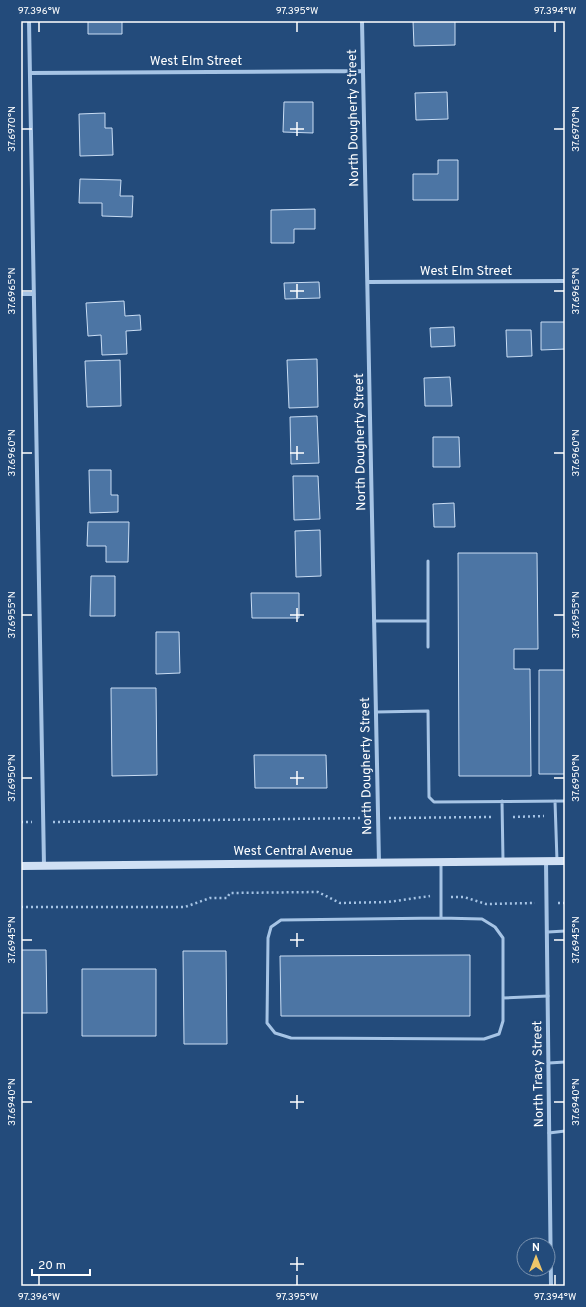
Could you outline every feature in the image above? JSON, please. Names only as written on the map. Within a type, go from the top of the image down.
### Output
[{"type":"main road","name":"West Central Avenue","points":[[21,866],[561,861]]},
{"type":"street","points":[[29,21],[44,866]]},
{"type":"street","name":"North Dougherty Street","points":[[362,21],[379,863]]},
{"type":"street","name":"West Elm Street","points":[[30,73],[363,71]]},
{"type":"street","name":"West Elm Street","points":[[368,282],[565,281]]},
{"type":"street","points":[[21,294],[34,294]]},
{"type":"street","name":"North Tracy Street","points":[[546,861],[551,1286]]},
{"type":"lane","points":[[428,561],[428,647]]},
{"type":"lane","points":[[374,621],[428,621]]},
{"type":"lane","points":[[376,712],[428,712],[429,797],[434,802],[565,801]]},
{"type":"lane","points":[[502,801],[503,862]]},
{"type":"lane","points":[[555,801],[561,861]]},
{"type":"lane","points":[[441,918],[442,862]]},
{"type":"lane","points":[[441,918],[482,919],[495,927],[503,938],[503,1021],[499,1034],[484,1038],[291,1038],[275,1033],[267,1023],[268,938],[271,927],[281,920],[441,918]]},
{"type":"lane","points":[[548,932],[565,931]]},
{"type":"lane","points":[[503,998],[548,996]]},
{"type":"lane","points":[[549,1062],[565,1062]]},
{"type":"lane","points":[[550,1133],[565,1131]]},
{"type":"path","points":[[21,822],[556,816]]},
{"type":"path","points":[[21,907],[185,907],[210,898],[227,898],[230,892],[318,892],[340,903],[388,902],[424,896],[441,896],[464,897],[486,904],[565,903]]},
{"type":"building","points":[[88,21],[122,21],[122,34],[88,34]]},
{"type":"building","points":[[413,21],[455,21],[455,45],[414,46]]},
{"type":"building","points":[[447,92],[448,119],[416,120],[415,93]]},
{"type":"building","points":[[284,102],[313,102],[313,133],[283,132]]},
{"type":"building","points":[[105,113],[105,128],[112,128],[113,155],[80,156],[79,114]]},
{"type":"building","points":[[438,160],[458,160],[458,200],[413,200],[413,174],[438,174]]},
{"type":"building","points":[[80,179],[121,180],[120,196],[133,196],[132,217],[102,216],[102,203],[79,203]]},
{"type":"building","points":[[315,209],[315,229],[294,229],[294,243],[271,243],[271,210]]},
{"type":"building","points":[[319,282],[320,298],[285,299],[284,283]]},
{"type":"building","points":[[124,301],[125,316],[140,315],[141,330],[126,331],[127,354],[102,355],[101,335],[88,336],[86,303]]},
{"type":"building","points":[[541,322],[565,322],[565,349],[541,350]]},
{"type":"building","points":[[454,327],[455,346],[431,347],[430,328]]},
{"type":"building","points":[[506,330],[531,330],[532,356],[507,357]]},
{"type":"building","points":[[317,359],[318,407],[289,408],[287,360]]},
{"type":"building","points":[[120,360],[121,406],[87,407],[85,361]]},
{"type":"building","points":[[450,377],[452,406],[425,406],[424,378]]},
{"type":"building","points":[[317,416],[319,463],[291,464],[290,417]]},
{"type":"building","points":[[433,437],[459,437],[460,467],[433,467]]},
{"type":"building","points":[[89,470],[111,470],[111,495],[118,495],[118,512],[90,513]]},
{"type":"building","points":[[293,476],[318,476],[320,519],[294,520]]},
{"type":"building","points":[[454,503],[455,527],[434,527],[433,504]]},
{"type":"building","points":[[88,522],[129,522],[128,562],[106,562],[106,546],[87,546]]},
{"type":"building","points":[[320,530],[321,576],[296,577],[295,531]]},
{"type":"building","points":[[458,553],[537,553],[538,649],[514,649],[514,669],[530,669],[531,776],[459,776]]},
{"type":"building","points":[[91,576],[115,576],[115,616],[90,616]]},
{"type":"building","points":[[251,593],[299,593],[299,618],[252,618]]},
{"type":"building","points":[[156,632],[179,632],[180,673],[156,674]]},
{"type":"building","points":[[539,670],[565,670],[565,774],[539,774]]},
{"type":"building","points":[[111,688],[156,688],[157,775],[112,776]]},
{"type":"building","points":[[254,755],[326,755],[327,788],[255,788]]},
{"type":"building","points":[[21,950],[46,950],[47,1013],[21,1013]]},
{"type":"building","points":[[183,951],[226,951],[227,1044],[184,1044]]},
{"type":"building","points":[[470,955],[470,1016],[281,1016],[280,956]]},
{"type":"building","points":[[82,969],[156,969],[156,1036],[82,1036]]}]
